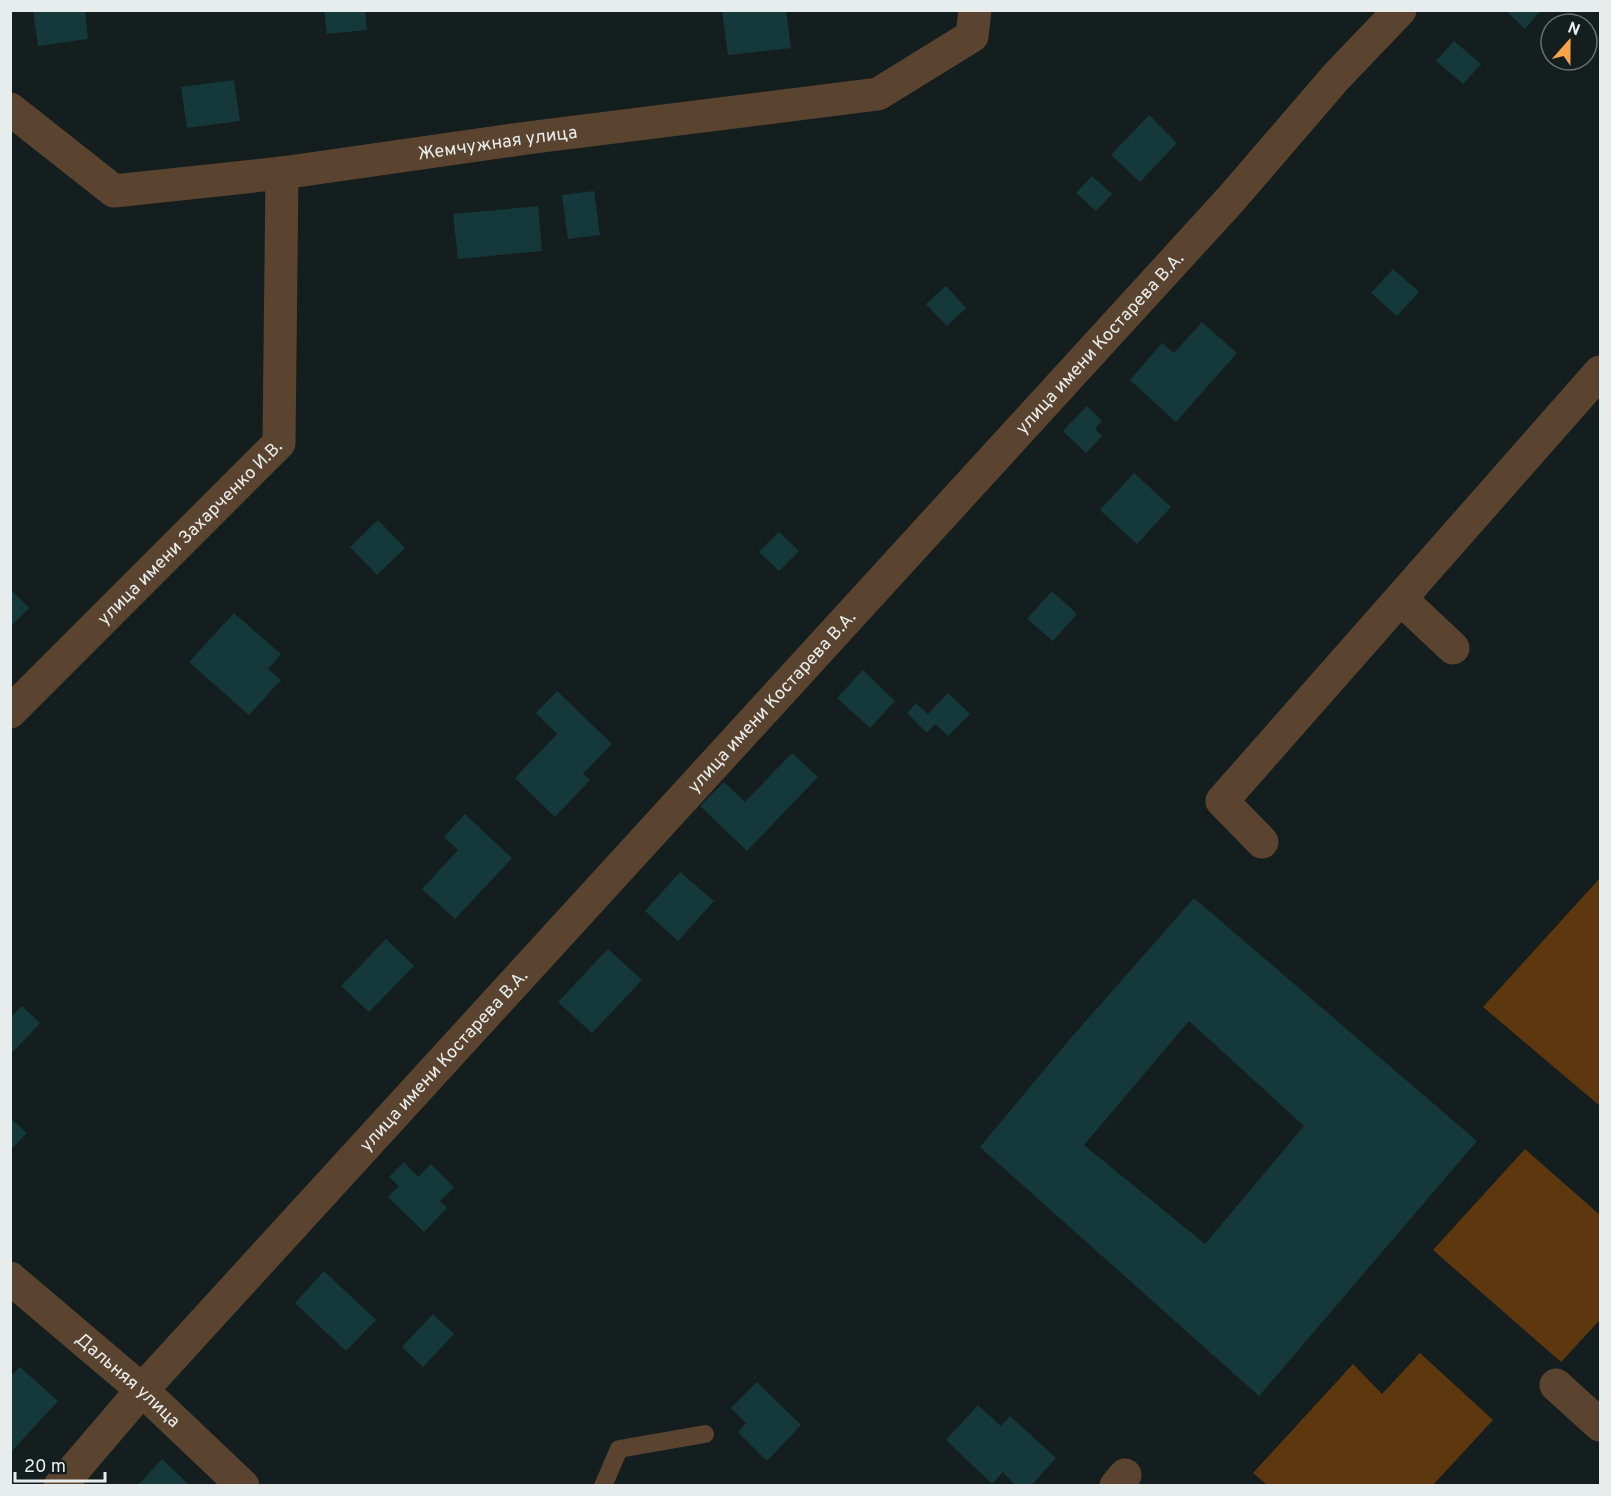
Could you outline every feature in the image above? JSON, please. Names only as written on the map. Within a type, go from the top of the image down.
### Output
[{"type":"street","name":"Жемчужная улица","points":[[10,109],[114,191],[282,173],[526,138],[878,94],[972,36],[975,10]]},
{"type":"street","name":"улица имени Костарева В.А.","points":[[60,1485],[142,1390],[1231,199],[1336,77],[1400,10]]},
{"type":"street","name":"улица имени Захарченко И.В.","points":[[10,712],[279,443],[282,173]]},
{"type":"street","points":[[1262,843],[1222,801],[1600,372]]},
{"type":"street","points":[[1401,599],[1453,648]]},
{"type":"street","name":"Дальняя улица","points":[[10,1278],[142,1390],[243,1485]]},
{"type":"street","points":[[1557,1385],[1600,1425]]},
{"type":"lane","points":[[603,1485],[619,1449],[705,1434]]},
{"type":"shaded area","points":[[1600,878],[1600,1106],[1483,1007]]},
{"type":"shaded area","points":[[1525,1149],[1600,1215],[1600,1320],[1561,1362],[1433,1250]]},
{"type":"shaded area","points":[[1420,1353],[1493,1420],[1433,1485],[1267,1485],[1253,1473],[1353,1364],[1382,1394]]},
{"type":"building","points":[[85,10],[88,39],[38,46],[33,11]]},
{"type":"building","points":[[324,10],[365,10],[367,30],[327,34]]},
{"type":"building","points":[[722,10],[786,10],[791,48],[728,55]]},
{"type":"building","points":[[1505,10],[1541,10],[1525,29]]},
{"type":"building","points":[[1454,41],[1481,64],[1463,84],[1436,61]]},
{"type":"building","points":[[234,80],[240,121],[187,128],[181,87]]},
{"type":"building","points":[[1149,115],[1177,143],[1140,182],[1111,155]]},
{"type":"building","points":[[1092,176],[1112,194],[1096,211],[1076,193]]},
{"type":"building","points":[[594,191],[600,235],[568,239],[562,195]]},
{"type":"building","points":[[538,206],[542,251],[458,259],[453,214]]},
{"type":"building","points":[[1393,269],[1419,292],[1397,316],[1371,293]]},
{"type":"building","points":[[946,286],[966,308],[947,326],[926,304]]},
{"type":"building","points":[[1202,322],[1237,353],[1176,422],[1130,380],[1162,343],[1174,353]]},
{"type":"building","points":[[1087,406],[1102,421],[1095,429],[1102,436],[1086,453],[1063,431]]},
{"type":"building","points":[[1134,473],[1171,507],[1137,544],[1100,510]]},
{"type":"building","points":[[378,520],[405,548],[377,575],[350,547]]},
{"type":"building","points":[[779,532],[799,551],[779,571],[759,552]]},
{"type":"building","points":[[10,589],[29,608],[10,627]]},
{"type":"building","points":[[1052,591],[1077,614],[1053,641],[1027,619]]},
{"type":"building","points":[[234,613],[281,654],[268,669],[281,680],[249,715],[189,662]]},
{"type":"building","points":[[863,670],[895,701],[870,728],[837,698]]},
{"type":"building","points":[[557,691],[612,744],[583,774],[590,780],[555,817],[515,778],[557,734],[536,713]]},
{"type":"building","points":[[948,693],[970,714],[948,736],[935,724],[927,733],[907,713],[916,703],[928,714]]},
{"type":"building","points":[[792,753],[818,777],[747,851],[700,806],[724,782],[745,802]]},
{"type":"building","points":[[465,814],[512,858],[455,919],[422,889],[458,850],[444,837]]},
{"type":"building","points":[[680,872],[714,901],[678,941],[645,911]]},
{"type":"building","points":[[1194,898],[1477,1141],[1259,1396],[980,1147],[1070,1039]],"holes":[[[1189,1021],[1304,1126],[1205,1244],[1084,1145]]]},
{"type":"building","points":[[386,939],[414,966],[369,1012],[341,986]]},
{"type":"building","points":[[608,949],[642,980],[592,1033],[558,1002]]},
{"type":"building","points":[[22,1006],[40,1023],[13,1052],[10,1050],[10,1018]]},
{"type":"building","points":[[10,1118],[27,1133],[10,1151]]},
{"type":"building","points":[[404,1162],[418,1177],[431,1164],[454,1187],[440,1201],[447,1208],[424,1232],[388,1197],[399,1186],[389,1177]]},
{"type":"building","points":[[324,1271],[376,1320],[346,1351],[295,1303]]},
{"type":"building","points":[[433,1314],[454,1334],[423,1367],[402,1347]]},
{"type":"building","points":[[20,1367],[58,1401],[10,1453],[10,1377]]},
{"type":"building","points":[[757,1382],[801,1425],[767,1461],[738,1432],[746,1423],[731,1408]]},
{"type":"building","points":[[978,1405],[1001,1426],[1010,1416],[1056,1458],[1031,1486],[1016,1486],[1003,1472],[992,1484],[946,1440]]},
{"type":"building","points":[[162,1459],[190,1486],[137,1486]]}]
